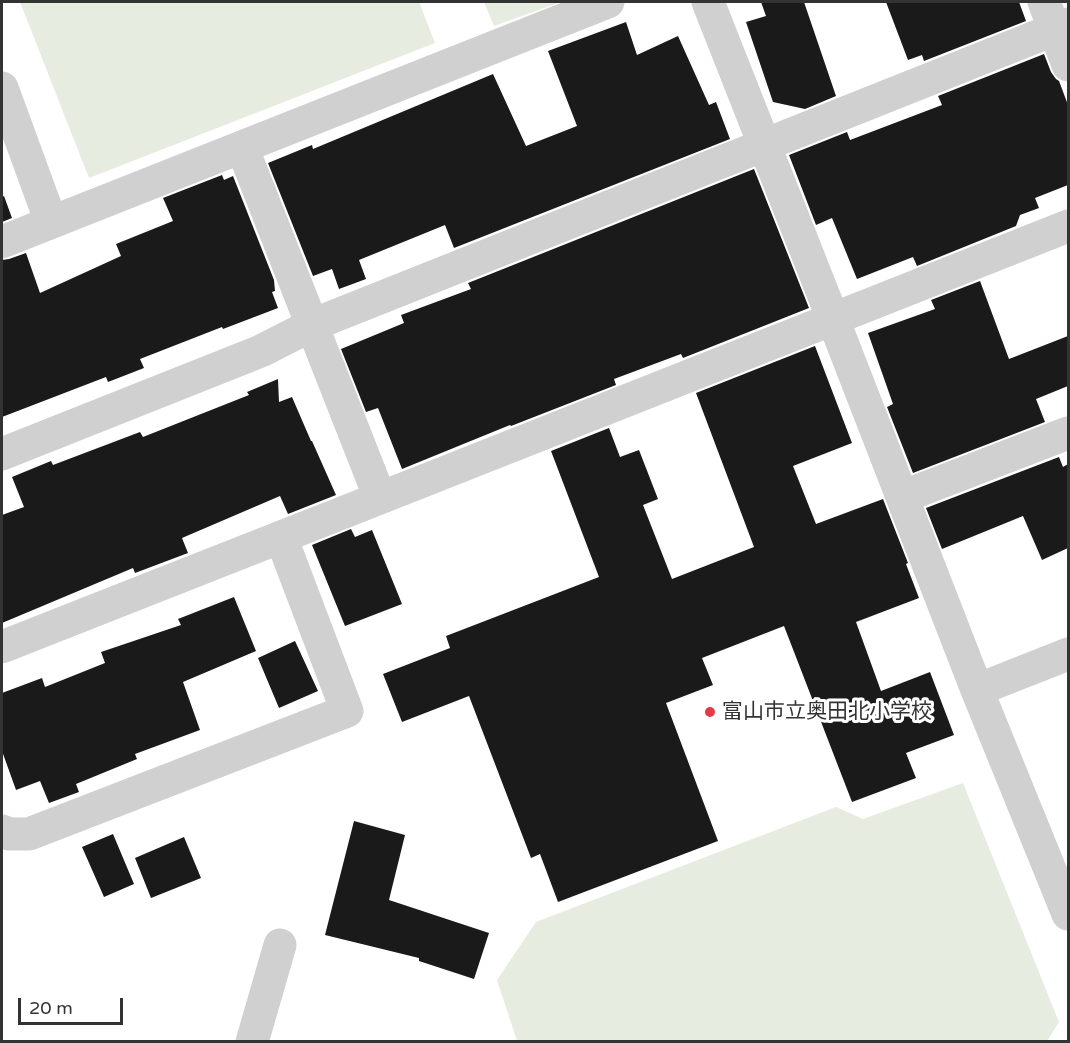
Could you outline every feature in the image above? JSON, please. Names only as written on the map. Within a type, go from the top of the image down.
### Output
[{"type":"street","points":[[2,242],[608,2]]},
{"type":"street","points":[[708,2],[977,690],[1068,914]]},
{"type":"street","points":[[2,454],[261,351],[312,325],[764,145],[1056,18],[1068,65]]},
{"type":"street","points":[[2,88],[51,222]]},
{"type":"street","points":[[242,147],[380,498]]},
{"type":"street","points":[[2,646],[1068,226]]},
{"type":"street","points":[[902,497],[1068,433]]},
{"type":"street","points":[[2,831],[9,834],[29,834],[347,711],[281,537]]},
{"type":"street","points":[[977,690],[1068,654]]},
{"type":"street","points":[[252,1041],[280,945]]},
{"type":"shaded area","points":[[20,2],[419,2],[435,43],[89,178]]},
{"type":"shaded area","points":[[484,2],[561,2],[494,26]]},
{"type":"shaded area","points":[[963,783],[1059,1022],[1047,1041],[517,1041],[497,980],[536,922],[836,807],[863,819]]},
{"type":"building","points":[[761,2],[804,2],[836,96],[805,109],[773,102],[746,22],[766,16]]},
{"type":"building","points":[[886,2],[1019,2],[1026,21],[924,61],[922,55],[908,60]]},
{"type":"building","points":[[626,22],[637,55],[678,36],[709,105],[716,102],[730,139],[454,248],[445,225],[359,260],[366,279],[339,289],[332,269],[313,276],[268,163],[312,145],[313,149],[493,74],[526,146],[577,126],[548,51]]},
{"type":"building","points":[[1044,54],[1051,72],[1059,81],[1068,105],[1068,185],[1035,198],[1039,208],[1020,215],[1016,226],[917,266],[913,257],[857,279],[832,218],[816,225],[789,155],[847,132],[850,140],[942,105],[938,96]]},
{"type":"building","points":[[754,169],[809,308],[683,358],[681,354],[614,379],[616,385],[402,469],[378,408],[366,412],[341,349],[404,323],[401,315],[471,289],[468,283]]},
{"type":"building","points":[[222,175],[224,180],[233,176],[274,280],[275,291],[272,292],[278,308],[140,359],[144,368],[108,382],[106,377],[2,417],[2,260],[26,253],[40,293],[121,256],[116,244],[173,221],[163,198]]},
{"type":"building","points":[[4,196],[12,218],[2,222],[2,197]]},
{"type":"building","points":[[980,281],[1009,359],[1068,336],[1068,386],[1036,399],[1045,422],[913,473],[887,407],[893,404],[868,333],[935,309],[931,300]]},
{"type":"building","points":[[815,346],[852,443],[793,466],[816,524],[883,499],[919,598],[856,622],[881,691],[930,672],[954,735],[906,753],[916,778],[852,802],[784,626],[702,658],[713,685],[666,703],[718,841],[558,902],[540,854],[531,858],[469,696],[402,722],[383,674],[450,648],[446,636],[599,577],[551,451],[609,428],[620,457],[639,450],[658,499],[643,505],[672,579],[754,547],[696,393]]},
{"type":"building","points":[[278,379],[279,402],[292,397],[336,495],[288,514],[280,496],[182,538],[188,553],[135,573],[133,568],[2,623],[2,515],[24,507],[12,477],[51,461],[53,465],[140,432],[143,437],[249,395],[247,392]]},
{"type":"building","points":[[1059,457],[1063,467],[1068,464],[1068,548],[1042,560],[1023,516],[942,549],[926,508]]},
{"type":"building","points":[[351,529],[355,537],[372,530],[402,604],[345,626],[312,545]]},
{"type":"building","points":[[234,597],[256,651],[183,682],[200,730],[135,754],[137,759],[76,784],[79,792],[49,803],[40,781],[16,790],[2,751],[2,693],[42,678],[45,687],[105,663],[101,652],[181,625],[178,619]]},
{"type":"building","points":[[295,641],[318,691],[279,708],[258,658]]},
{"type":"building","points":[[354,821],[405,835],[389,900],[489,933],[474,979],[419,961],[419,958],[325,935]]},
{"type":"building","points":[[113,834],[134,884],[104,897],[82,847]]},
{"type":"building","points":[[184,837],[201,878],[151,898],[135,858]]},
{"type":"place","name":"富山市立奥田北小学校","points":[[710,712]]}]
